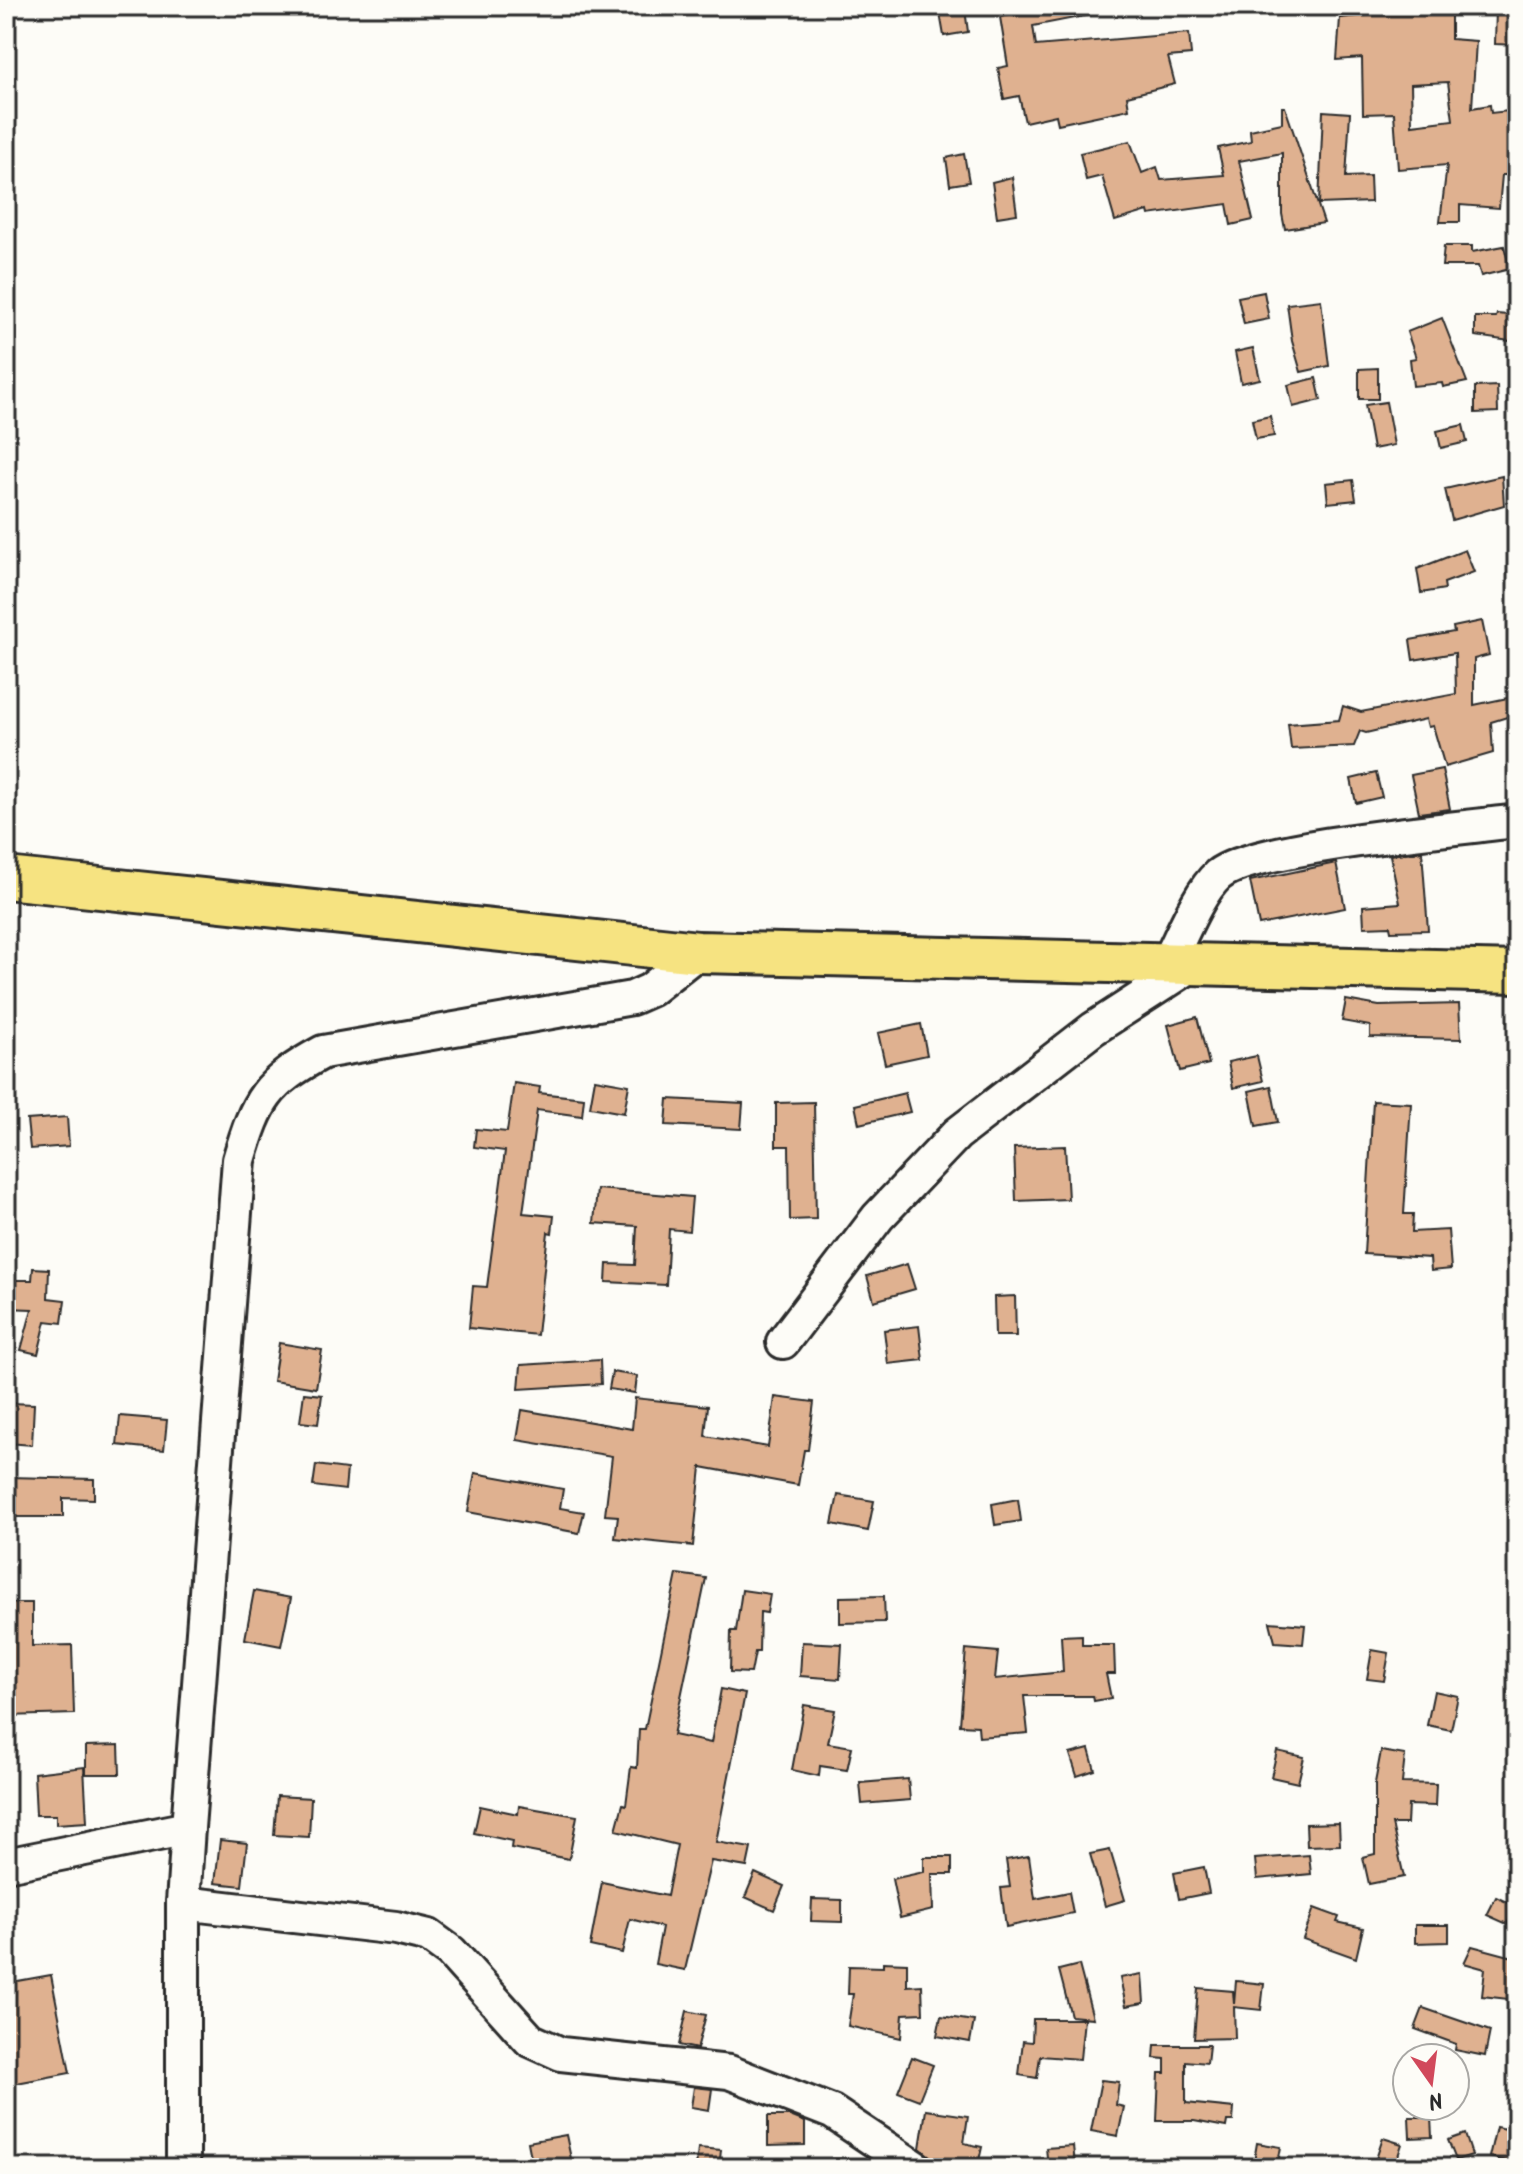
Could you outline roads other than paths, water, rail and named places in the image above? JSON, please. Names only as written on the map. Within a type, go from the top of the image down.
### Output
[{"type":"main road","points":[[6,878],[698,952],[1517,972]]},
{"type":"street","points":[[783,1342],[878,1217],[957,1134],[1180,965],[1220,873],[1250,861],[1338,843],[1517,821]]},
{"type":"street","points":[[183,2168],[183,1903],[188,1828],[239,1160],[254,1110],[287,1072],[323,1052],[632,998],[650,990],[698,952]]},
{"type":"street","points":[[6,1865],[188,1828]]},
{"type":"street","points":[[183,1903],[396,1928],[429,1936],[451,1952],[530,2040],[561,2054],[729,2072],[832,2112],[916,2168]]}]
